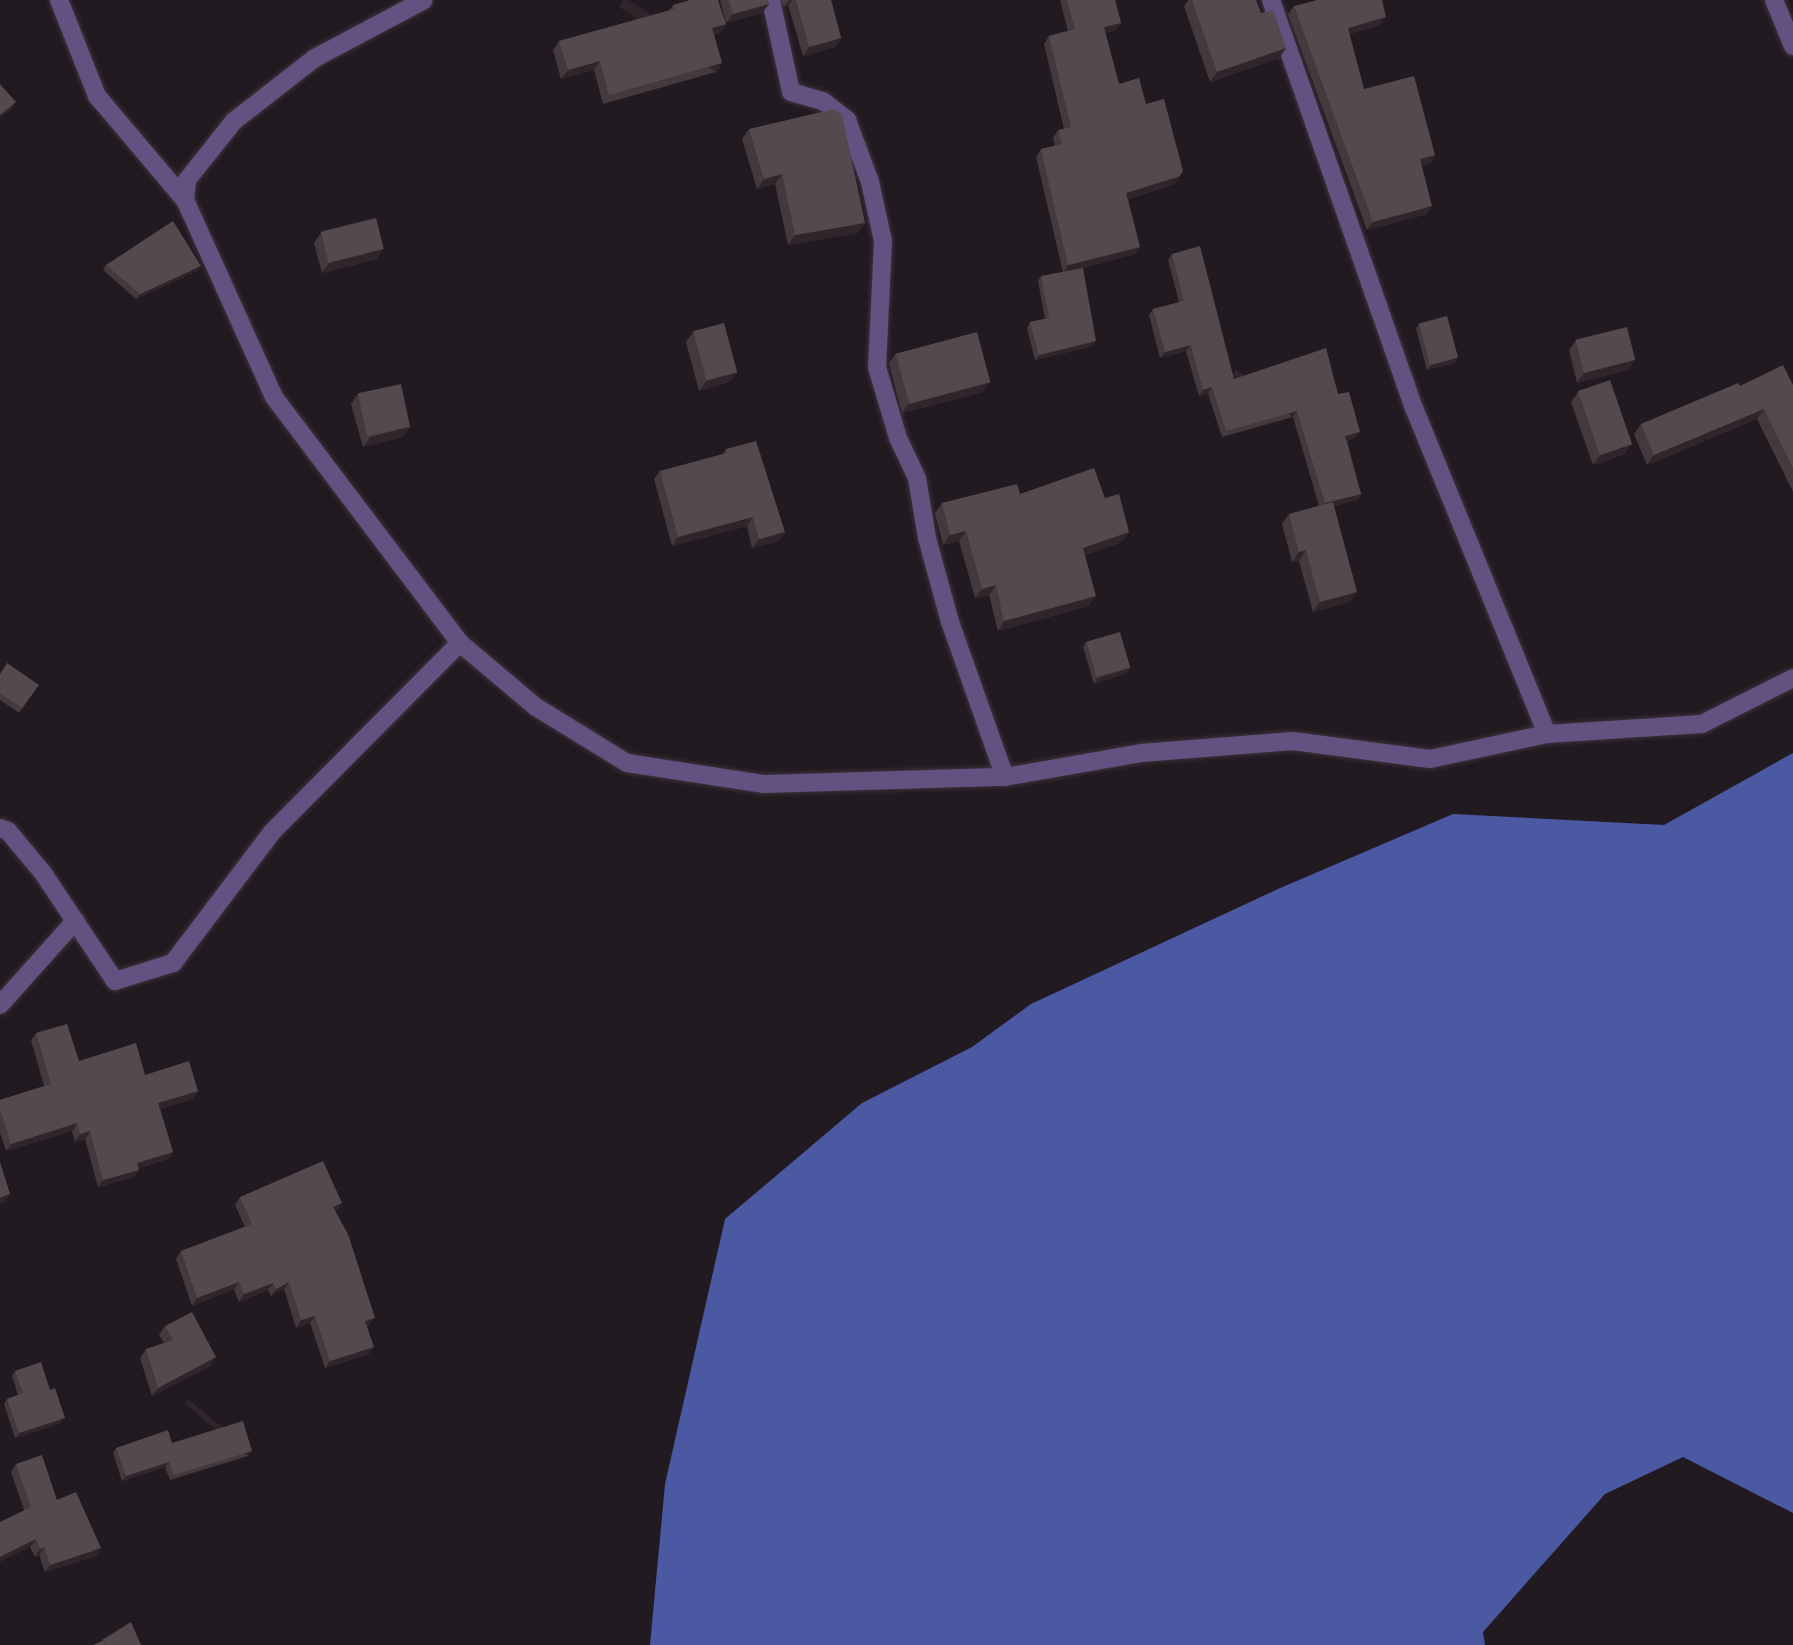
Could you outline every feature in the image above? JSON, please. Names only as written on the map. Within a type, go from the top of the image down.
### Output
[{"type":"street","points":[[59,0],[97,96],[185,200],[274,397],[460,643],[536,707],[627,763],[764,784],[1005,777],[1141,753],[1293,741],[1430,759],[1547,734],[1702,724],[1793,678]]},
{"type":"street","points":[[185,200],[187,180],[234,121],[315,58],[424,0]]},
{"type":"street","points":[[771,0],[791,92],[823,101],[847,120],[870,182],[883,241],[877,366],[898,438],[917,478],[927,537],[950,622],[1005,777]]},
{"type":"street","points":[[1270,0],[1415,408],[1547,734]]},
{"type":"street","points":[[1774,0],[1793,46]]},
{"type":"street","points":[[0,828],[8,831],[43,873],[115,981],[173,963],[272,832],[460,643]]},
{"type":"street","points":[[0,1005],[75,921]]},
{"type":"water","points":[[1793,753],[1793,1513],[1683,1457],[1605,1494],[1483,1632],[1485,1645],[650,1645],[665,1484],[725,1219],[862,1103],[972,1047],[1031,1004],[1278,889],[1453,814],[1664,825]]},
{"type":"building","points":[[690,0],[718,0],[726,24],[712,28],[722,63],[609,95],[600,61],[568,70],[559,41],[674,9],[673,5]]},
{"type":"building","points":[[729,0],[768,0],[769,4],[733,14]]},
{"type":"building","points":[[796,0],[831,0],[841,38],[809,47]]},
{"type":"building","points":[[1067,0],[1115,0],[1121,23],[1104,27],[1119,84],[1139,78],[1146,104],[1164,99],[1183,171],[1180,176],[1126,193],[1140,247],[1068,265],[1041,149],[1062,144],[1058,130],[1071,127],[1049,36],[1075,29]]},
{"type":"building","points":[[1192,0],[1256,0],[1261,13],[1273,10],[1286,48],[1217,72]]},
{"type":"building","points":[[1317,0],[1382,0],[1386,17],[1348,28],[1364,89],[1414,76],[1435,155],[1420,159],[1432,206],[1373,222],[1294,6]]},
{"type":"building","points":[[0,84],[16,102],[0,115]]},
{"type":"building","points":[[834,109],[842,115],[865,223],[795,235],[782,174],[764,179],[749,129]]},
{"type":"building","points":[[376,218],[384,249],[328,263],[321,232]]},
{"type":"building","points":[[173,221],[201,266],[140,294],[106,265]]},
{"type":"building","points":[[1200,246],[1234,379],[1326,348],[1338,394],[1349,392],[1360,432],[1345,436],[1361,494],[1325,503],[1297,411],[1226,431],[1212,387],[1203,390],[1191,345],[1165,352],[1153,309],[1184,301],[1172,254]]},
{"type":"building","points":[[1083,268],[1096,341],[1039,355],[1030,322],[1049,318],[1041,276]]},
{"type":"building","points":[[1447,316],[1458,358],[1430,365],[1419,324]]},
{"type":"building","points":[[724,323],[737,372],[706,381],[693,331]]},
{"type":"building","points":[[1627,327],[1635,360],[1584,373],[1576,340]]},
{"type":"building","points":[[977,332],[990,382],[909,404],[896,354]]},
{"type":"building","points":[[1783,365],[1793,385],[1793,468],[1764,409],[1654,455],[1641,424],[1738,383],[1740,386]]},
{"type":"building","points":[[1610,380],[1632,444],[1600,455],[1578,391]]},
{"type":"building","points":[[401,384],[410,427],[367,436],[358,393]]},
{"type":"building","points":[[756,441],[785,532],[759,539],[753,517],[678,537],[660,471],[727,453],[726,449]]},
{"type":"building","points":[[1094,468],[1105,498],[1119,494],[1129,532],[1083,548],[1096,596],[1004,621],[996,585],[982,589],[966,531],[950,535],[942,503],[1017,484],[1020,494]]},
{"type":"building","points":[[1333,502],[1357,592],[1320,602],[1306,550],[1299,552],[1289,514]]},
{"type":"building","points":[[1120,632],[1130,668],[1097,677],[1086,642]]},
{"type":"building","points":[[7,663],[39,685],[22,708],[0,693],[0,674]]},
{"type":"building","points":[[67,1024],[79,1061],[136,1043],[145,1075],[189,1061],[198,1091],[158,1103],[173,1152],[137,1163],[139,1170],[103,1180],[90,1131],[80,1134],[77,1123],[11,1144],[0,1109],[0,1100],[51,1084],[36,1033]]},
{"type":"building","points":[[323,1161],[342,1203],[333,1207],[348,1234],[375,1318],[365,1321],[374,1347],[330,1361],[315,1316],[301,1320],[289,1282],[276,1289],[273,1283],[244,1294],[239,1282],[197,1298],[181,1251],[252,1224],[240,1197]]},
{"type":"building","points":[[0,1162],[10,1194],[0,1198]]},
{"type":"building","points":[[192,1312],[216,1357],[158,1388],[146,1349],[173,1340],[165,1326]]},
{"type":"building","points":[[41,1362],[50,1390],[55,1388],[65,1418],[19,1433],[7,1399],[23,1393],[15,1371]]},
{"type":"building","points":[[243,1421],[252,1451],[174,1475],[169,1462],[126,1476],[116,1448],[168,1430],[172,1443]]},
{"type":"building","points":[[42,1455],[57,1500],[76,1492],[101,1548],[50,1565],[45,1547],[40,1549],[36,1539],[0,1557],[0,1522],[31,1507],[16,1464]]},
{"type":"building","points":[[131,1622],[141,1645],[106,1645],[102,1640]]},
{"type":"building","points":[[104,1640],[106,1645],[93,1645]]}]
